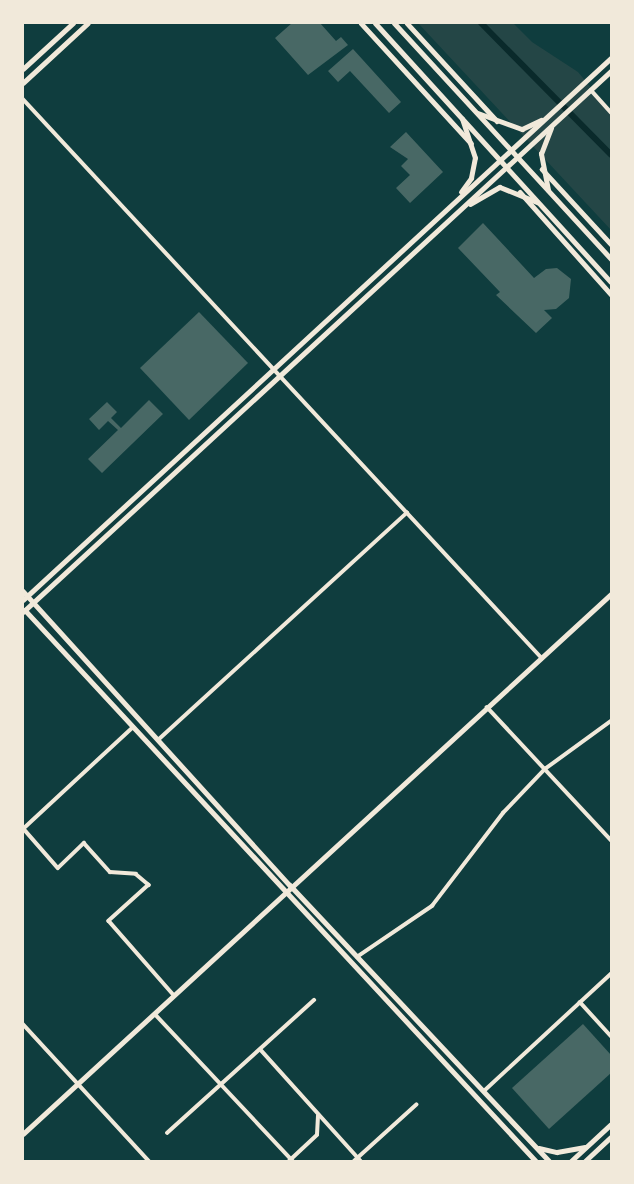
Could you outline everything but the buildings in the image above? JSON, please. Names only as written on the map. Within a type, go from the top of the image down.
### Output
[{"type":"main road","points":[[23,69],[73,23]]},
{"type":"main road","points":[[23,83],[88,23]]},
{"type":"main road","points":[[361,23],[471,143]]},
{"type":"main road","points":[[375,23],[611,282]]},
{"type":"main road","points":[[394,23],[611,259]]},
{"type":"main road","points":[[407,23],[497,121]]},
{"type":"main road","points":[[25,598],[611,58]]},
{"type":"main road","points":[[536,1161],[23,610],[611,71]]},
{"type":"main road","points":[[477,113],[522,129],[545,118]]},
{"type":"main road","points":[[457,199],[471,178],[475,158],[462,118]]},
{"type":"main road","points":[[548,191],[541,154],[553,124]]},
{"type":"main road","points":[[542,169],[611,244]]},
{"type":"main road","points":[[460,209],[500,187],[520,192],[539,204]]},
{"type":"main road","points":[[520,192],[611,294]]},
{"type":"main road","points":[[23,591],[25,598],[33,602],[290,885],[549,1161]]},
{"type":"main road","points":[[23,1134],[290,885],[611,594]]},
{"type":"main road","points":[[570,1161],[611,1124]]},
{"type":"main road","points":[[586,1161],[611,1137]]},
{"type":"main road","points":[[535,1147],[557,1152],[587,1146]]},
{"type":"main road","points":[[526,1150],[530,1161]]},
{"type":"street","points":[[591,90],[611,112]]},
{"type":"street","points":[[23,99],[542,658]]},
{"type":"street","points":[[158,740],[407,513]]},
{"type":"street","points":[[488,707],[611,840]]},
{"type":"street","points":[[357,957],[432,906],[503,813],[545,769],[611,721]]},
{"type":"street","points":[[133,727],[23,829],[58,868],[84,843],[110,872],[136,874],[149,886],[109,920],[173,994]]},
{"type":"street","points":[[484,1092],[611,974]]},
{"type":"street","points":[[167,1133],[314,1000]]},
{"type":"street","points":[[580,1002],[611,1036]]},
{"type":"street","points":[[153,1012],[291,1161],[317,1135],[317,1114]]},
{"type":"street","points":[[23,1024],[149,1161]]},
{"type":"street","points":[[261,1049],[357,1160],[416,1105]]},
{"type":"shaded area","points":[[418,23],[513,23],[532,42],[578,72],[611,112],[611,230]]},
{"type":"waterway","points":[[481,23],[611,155]]}]
